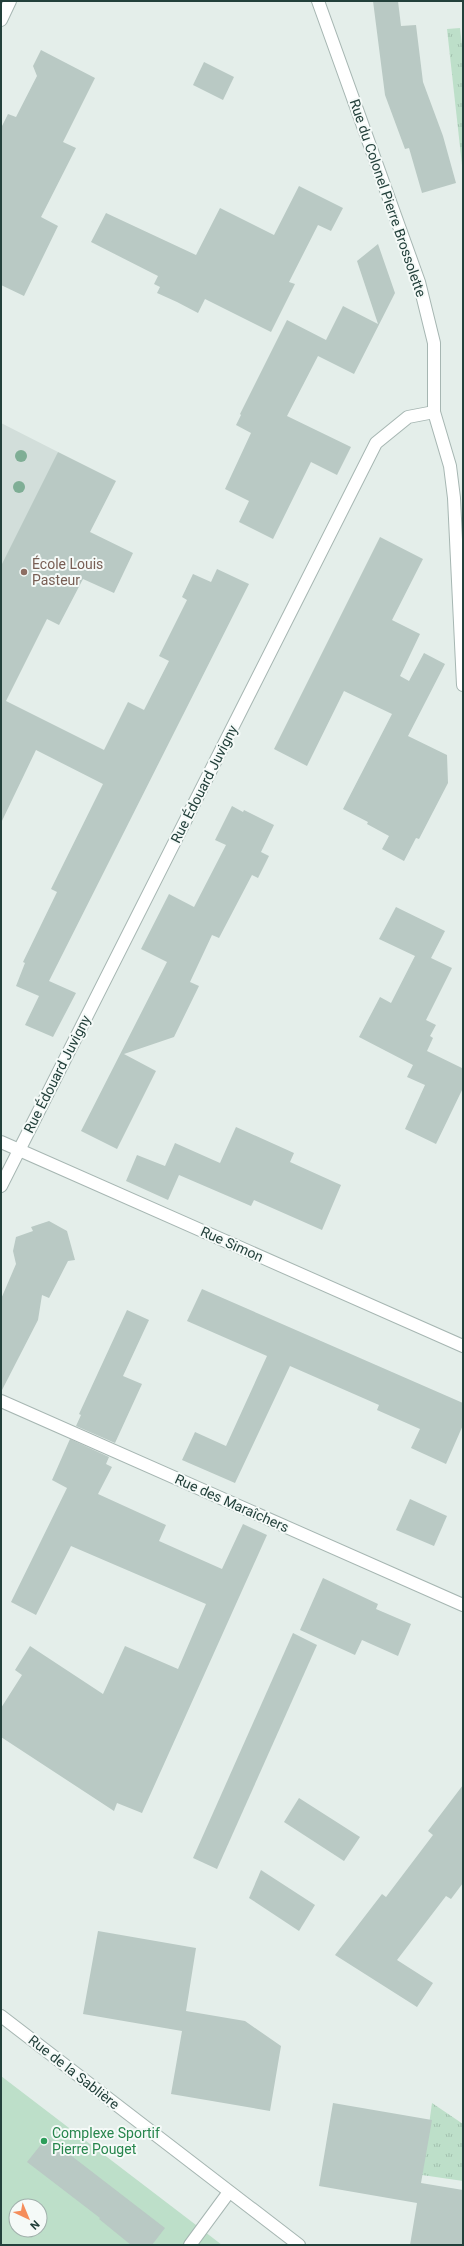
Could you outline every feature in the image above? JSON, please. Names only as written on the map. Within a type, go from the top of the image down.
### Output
[{"type":"street","points":[[1,20],[10,1]]},
{"type":"street","name":"Rue du Colonel Pierre Brossolette","points":[[318,1],[420,282],[434,343],[434,412],[450,466],[454,498],[463,686]]},
{"type":"street","name":"Rue Édouard Juvigny","points":[[1,1186],[376,443],[408,417],[434,412]]},
{"type":"street","name":"Rue Simon","points":[[1,1142],[463,1346]]},
{"type":"street","name":"Rue des Maraîchers","points":[[1,1401],[463,1606]]},
{"type":"street","name":"Rue de la Sablière","points":[[1,2016],[299,2245]]},
{"type":"street","points":[[190,2245],[229,2192]]},
{"type":"shaded area","name":"École Louis Pasteur","points":[[1,423],[58,452],[1,711]]},
{"type":"green space","points":[[460,28],[463,54],[463,174],[447,29]]},
{"type":"green space","name":"Complexe Sportif Pierre Pouget","points":[[1,2076],[222,2245],[1,2245]]},
{"type":"green space","points":[[432,2103],[463,2124],[463,2181],[422,2175]]},
{"type":"building","points":[[373,1],[398,1],[401,26],[416,25],[423,82],[443,136],[456,183],[422,193],[409,148],[405,149],[385,95]]},
{"type":"building","points":[[41,50],[95,78],[63,142],[76,148],[41,217],[58,226],[24,296],[1,285],[1,128],[8,114],[16,117],[37,76],[33,66]]},
{"type":"building","points":[[204,62],[234,77],[223,100],[193,85]]},
{"type":"building","points":[[299,186],[343,208],[331,231],[318,225],[289,282],[295,284],[271,332],[205,299],[198,313],[157,293],[160,287],[154,284],[158,276],[91,242],[106,213],[196,255],[220,208],[274,235]]},
{"type":"building","points":[[378,244],[395,293],[354,374],[318,356],[287,416],[351,447],[337,475],[311,462],[273,539],[239,522],[249,501],[225,489],[251,433],[236,425],[241,415],[240,414],[287,320],[326,340],[343,306],[378,324],[357,261]]},
{"type":"building","points":[[58,452],[116,481],[90,532],[133,553],[114,593],[83,579],[59,625],[47,619],[6,701],[104,750],[128,702],[144,710],[169,661],[159,656],[187,600],[182,597],[193,574],[211,582],[217,569],[249,584],[49,981],[76,993],[53,1037],[25,1025],[39,996],[16,986],[25,963],[23,962],[57,892],[51,889],[103,784],[36,750],[1,823],[1,566]]},
{"type":"building","points":[[380,537],[423,559],[392,620],[420,634],[400,676],[409,681],[424,653],[445,664],[408,736],[447,755],[448,783],[419,839],[416,838],[404,861],[382,849],[389,836],[367,824],[368,822],[343,809],[392,714],[344,691],[307,766],[274,749]]},
{"type":"building","points":[[232,806],[243,812],[244,810],[274,825],[261,852],[269,856],[258,878],[252,875],[219,938],[212,935],[190,982],[199,986],[174,1037],[124,1054],[156,1071],[117,1149],[81,1131],[167,962],[141,949],[169,894],[194,907],[226,845],[215,840]]},
{"type":"building","points":[[396,907],[445,931],[431,958],[452,968],[426,1020],[436,1025],[430,1036],[433,1038],[427,1051],[462,1068],[463,1088],[436,1144],[405,1129],[425,1085],[407,1077],[413,1065],[359,1037],[380,997],[391,1003],[415,956],[379,939]]},
{"type":"building","points":[[236,1127],[294,1153],[290,1162],[341,1185],[322,1230],[254,1200],[251,1206],[179,1175],[168,1200],[126,1181],[137,1155],[165,1166],[175,1143],[220,1163]]},
{"type":"building","points":[[49,1221],[67,1231],[75,1260],[68,1261],[49,1298],[42,1295],[38,1320],[1,1392],[1,1299],[16,1264],[13,1251],[16,1237],[33,1231],[31,1227]]},
{"type":"building","points":[[202,1289],[463,1403],[463,1425],[446,1464],[411,1448],[420,1429],[377,1410],[379,1405],[290,1366],[235,1483],[182,1460],[195,1432],[226,1446],[267,1356],[187,1321]]},
{"type":"building","points":[[127,1310],[149,1320],[123,1376],[142,1384],[115,1443],[76,1426],[81,1415],[79,1414]]},
{"type":"building","points":[[70,1439],[109,1457],[106,1464],[112,1467],[98,1494],[166,1525],[159,1541],[222,1569],[243,1524],[267,1535],[142,1813],[117,1803],[114,1811],[1,1737],[1,1708],[22,1675],[15,1670],[30,1646],[103,1694],[125,1646],[178,1669],[206,1604],[71,1546],[36,1615],[11,1602],[67,1488],[52,1480]]},
{"type":"building","points":[[410,1499],[447,1516],[434,1546],[396,1530]]},
{"type":"building","points":[[323,1578],[378,1604],[376,1609],[411,1624],[398,1656],[362,1640],[355,1655],[300,1630]]},
{"type":"building","points":[[293,1633],[317,1645],[217,1869],[193,1858]]},
{"type":"building","points":[[463,1785],[463,1883],[451,1899],[446,1896],[397,1960],[433,1983],[417,2007],[335,1955],[382,1894],[386,1897],[433,1835],[428,1831]]},
{"type":"building","points":[[299,1798],[360,1837],[344,1861],[284,1822]]},
{"type":"building","points":[[261,1870],[315,1905],[299,1931],[249,1898]]},
{"type":"building","points":[[98,1931],[196,1948],[186,2011],[245,2021],[281,2046],[270,2111],[171,2094],[182,2031],[83,2014]]},
{"type":"building","points":[[333,2103],[432,2120],[421,2183],[463,2190],[463,2245],[410,2245],[417,2203],[319,2186]]},
{"type":"building","points":[[47,2137],[165,2228],[152,2245],[131,2245],[99,2219],[100,2218],[27,2162]]},
{"type":"place","name":"École Louis Pasteur","points":[[24,572]]},
{"type":"place","name":"Complexe Sportif Pierre Pouget","points":[[44,2141]]}]
